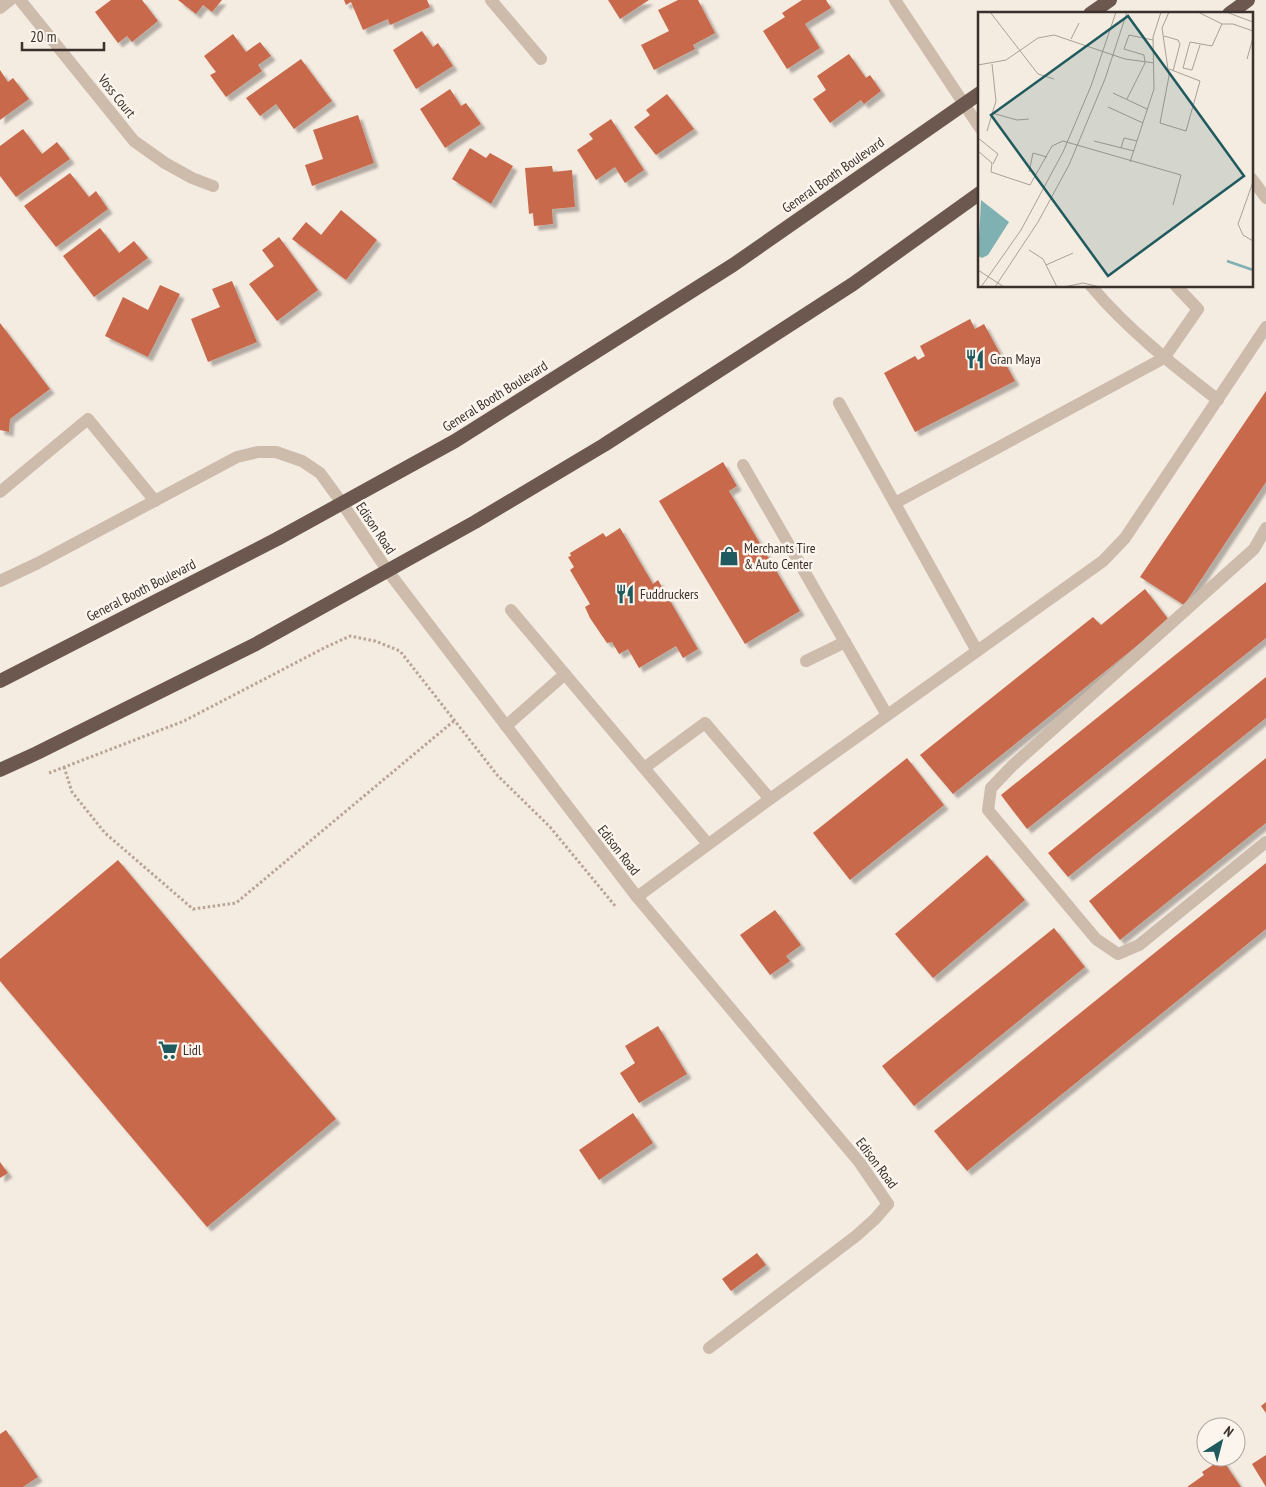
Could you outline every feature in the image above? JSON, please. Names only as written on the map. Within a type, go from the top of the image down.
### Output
[{"type":"highway","points":[[1093,12],[1110,0]]},
{"type":"highway","points":[[1232,12],[1248,0]]},
{"type":"highway","name":"General Booth Boulevard","points":[[0,681],[277,539],[456,441],[733,265],[978,94]]},
{"type":"highway","points":[[0,770],[256,644],[475,522],[604,445],[853,284],[978,194]]},
{"type":"street","points":[[0,8],[10,0]]},
{"type":"street","name":"Voss Court","points":[[20,0],[134,141],[165,163],[192,178],[213,186]]},
{"type":"street","points":[[491,0],[541,59]]},
{"type":"street","points":[[895,0],[978,125]]},
{"type":"street","points":[[1254,182],[1266,198]]},
{"type":"street","points":[[1093,288],[1104,302],[1164,358],[1218,400]]},
{"type":"street","points":[[895,503],[1164,358],[1198,310],[1178,288]]},
{"type":"street","points":[[636,897],[1103,561],[1125,538],[1266,327]]},
{"type":"street","points":[[839,403],[977,651]]},
{"type":"street","points":[[0,492],[88,419],[155,501]]},
{"type":"street","name":"Edison Road","points":[[0,581],[38,563],[237,457],[258,452],[276,452],[302,460],[320,473],[387,570],[636,897],[860,1164],[888,1204],[875,1220],[856,1236],[709,1348]]},
{"type":"street","points":[[743,465],[887,715]]},
{"type":"street","points":[[1266,528],[1254,550],[1012,766],[991,788],[988,810],[1096,939],[1118,954],[1139,945],[1266,842]]},
{"type":"street","points":[[512,610],[708,844]]},
{"type":"street","points":[[806,661],[845,642]]},
{"type":"street","points":[[506,726],[565,674]]},
{"type":"street","points":[[644,768],[705,723],[770,799]]},
{"type":"path","points":[[48,773],[184,721],[350,636],[375,641],[400,651],[498,776],[550,827],[620,911]]},
{"type":"path","points":[[64,767],[72,792],[105,833],[193,908],[236,903],[455,720]]},
{"type":"building","points":[[111,0],[142,0],[158,21],[132,42],[127,36],[118,43],[95,12]]},
{"type":"building","points":[[178,0],[222,0],[212,12],[203,5],[196,14]]},
{"type":"building","points":[[344,0],[427,0],[430,7],[390,25],[388,19],[363,30],[351,2],[346,5]]},
{"type":"building","points":[[608,0],[649,0],[620,19]]},
{"type":"building","points":[[678,0],[698,0],[715,33],[693,45],[695,49],[654,70],[641,45],[669,31],[658,10]]},
{"type":"building","points":[[802,0],[826,0],[831,8],[805,24],[820,48],[787,69],[763,31],[785,17],[782,13]]},
{"type":"building","points":[[422,31],[433,47],[438,43],[453,66],[416,89],[393,50]]},
{"type":"building","points":[[233,34],[246,52],[260,42],[271,56],[258,65],[262,71],[226,97],[210,75],[216,72],[204,56]]},
{"type":"building","points":[[849,54],[866,78],[870,75],[881,91],[864,104],[861,100],[830,123],[813,99],[826,90],[817,76]]},
{"type":"building","points":[[301,59],[332,101],[294,129],[276,104],[260,116],[246,98]]},
{"type":"building","points":[[0,70],[8,82],[13,78],[29,99],[0,120]]},
{"type":"building","points":[[450,89],[461,106],[466,103],[481,124],[445,148],[420,109]]},
{"type":"building","points":[[667,94],[694,129],[656,155],[634,127],[650,115],[646,110]]},
{"type":"building","points":[[358,115],[374,163],[312,186],[305,165],[323,159],[313,130]]},
{"type":"building","points":[[611,119],[644,170],[625,183],[615,167],[596,180],[577,150],[593,139],[589,134]]},
{"type":"building","points":[[23,129],[42,154],[57,142],[70,159],[16,197],[0,176],[0,146]]},
{"type":"building","points":[[470,148],[486,158],[490,153],[513,166],[491,204],[452,179]]},
{"type":"building","points":[[552,166],[553,172],[572,170],[575,207],[552,209],[553,224],[534,226],[533,213],[529,214],[525,168]]},
{"type":"building","points":[[70,173],[89,197],[96,191],[108,209],[56,247],[24,206]]},
{"type":"building","points":[[341,210],[377,240],[346,280],[292,239],[306,222],[321,235]]},
{"type":"building","points":[[100,228],[119,253],[134,241],[148,258],[94,297],[63,256]]},
{"type":"building","points":[[279,237],[318,290],[277,321],[249,284],[274,266],[262,250]]},
{"type":"building","points":[[232,281],[257,342],[208,362],[191,319],[220,307],[212,289]]},
{"type":"building","points":[[160,285],[180,294],[148,357],[105,336],[123,297],[148,310]]},
{"type":"building","points":[[970,319],[975,329],[984,324],[1015,381],[915,432],[884,373],[915,356],[918,360],[925,356],[920,346]]},
{"type":"building","points":[[0,323],[50,389],[10,419],[9,432],[0,430]]},
{"type":"building","points":[[1266,391],[1266,482],[1184,605],[1140,577]]},
{"type":"building","name":"Merchants Tire & Auto Center","points":[[723,462],[737,486],[729,491],[800,611],[745,644],[659,501]]},
{"type":"building","name":"Fuddruckers","points":[[620,528],[653,584],[658,580],[698,649],[683,658],[676,646],[639,668],[628,649],[619,654],[612,642],[607,643],[590,618],[585,607],[590,604],[570,570],[574,567],[568,557],[571,556],[570,553],[603,533],[606,537]]},
{"type":"building","points":[[1266,582],[1266,638],[1027,829],[1001,795]]},
{"type":"building","points":[[1145,589],[1169,620],[953,794],[920,755],[1093,617],[1101,625]]},
{"type":"building","points":[[1266,677],[1266,718],[1068,877],[1048,853]]},
{"type":"building","points":[[907,758],[944,805],[850,880],[813,833]]},
{"type":"building","points":[[1266,758],[1266,823],[1120,940],[1089,901]]},
{"type":"building","points":[[987,855],[1025,900],[933,978],[895,934]]},
{"type":"building","name":"Lidl","points":[[118,860],[336,1119],[207,1227],[0,981],[0,959]]},
{"type":"building","points":[[1266,863],[1266,929],[967,1171],[934,1131]]},
{"type":"building","points":[[775,910],[801,945],[786,956],[790,961],[770,975],[740,935]]},
{"type":"building","points":[[1054,928],[1085,967],[914,1106],[882,1066]]},
{"type":"building","points":[[658,1026],[687,1074],[639,1103],[620,1073],[635,1063],[625,1046]]},
{"type":"building","points":[[633,1113],[653,1143],[599,1180],[579,1150]]},
{"type":"building","points":[[0,1162],[8,1173],[0,1178]]},
{"type":"building","points":[[757,1253],[766,1265],[731,1291],[722,1279]]},
{"type":"building","points":[[1266,1402],[1266,1413],[1261,1406]]},
{"type":"building","points":[[6,1430],[38,1477],[23,1487],[0,1487],[0,1434]]},
{"type":"building","points":[[1266,1455],[1266,1487],[1252,1464]]},
{"type":"building","points":[[1210,1467],[1227,1467],[1241,1487],[1187,1487],[1204,1475],[1202,1472]]},
{"type":"place","name":"Gran Maya","points":[[975,359]]},
{"type":"place","name":"Merchants Tire & Auto Center","points":[[729,556]]},
{"type":"place","name":"Fuddruckers","points":[[625,594]]},
{"type":"place","name":"Lidl","points":[[168,1050]]}]
